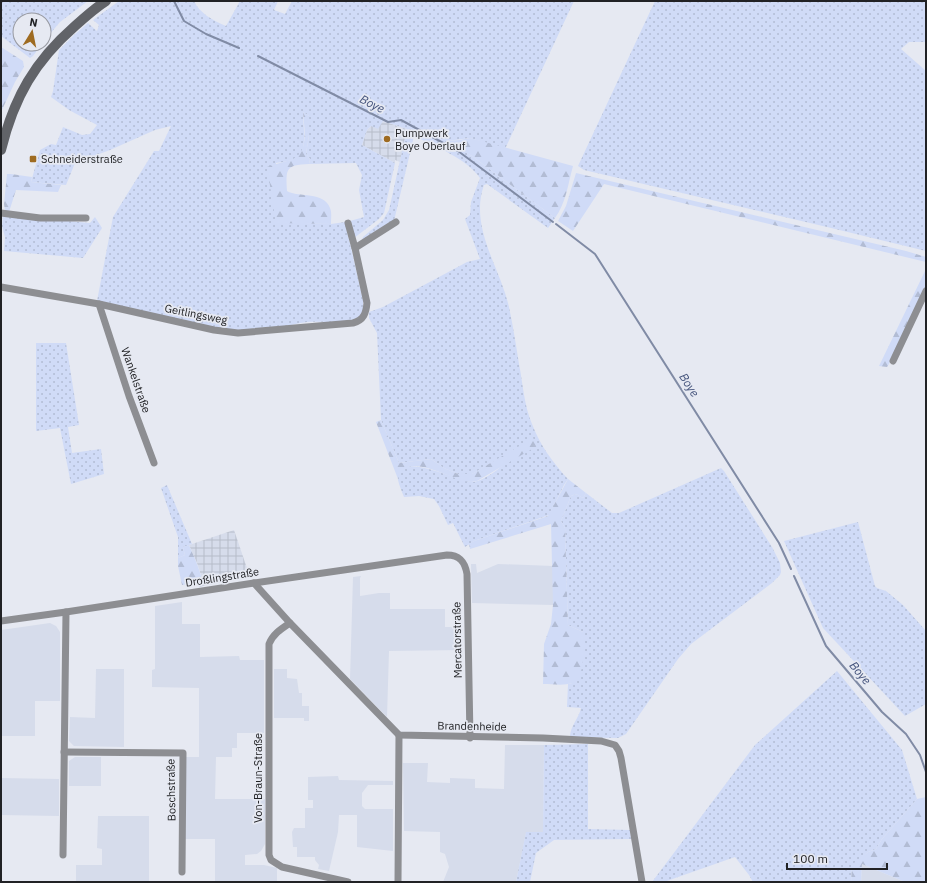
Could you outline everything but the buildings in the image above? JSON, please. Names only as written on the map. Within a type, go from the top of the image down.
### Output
[{"type":"main road","points":[[1,150],[15,105],[37,66],[57,42],[94,8],[106,1]]},
{"type":"street","points":[[1,213],[40,218],[86,218]]},
{"type":"street","points":[[355,248],[396,222]]},
{"type":"street","name":"Geitlingsweg","points":[[1,287],[99,304],[214,330],[238,333],[353,323],[359,321],[364,316],[367,303],[348,223]]},
{"type":"street","points":[[893,361],[926,291]]},
{"type":"street","name":"Wankelstraße","points":[[99,304],[129,396],[154,463]]},
{"type":"street","name":"Droßlingstraße","points":[[1,621],[447,555]]},
{"type":"street","name":"Mercatorstraße","points":[[447,555],[455,556],[466,566],[470,738]]},
{"type":"street","points":[[254,583],[290,623],[399,736],[398,882]]},
{"type":"street","points":[[63,855],[66,612]]},
{"type":"street","name":"Von-Braun-Straße","points":[[290,623],[271,639],[269,644],[269,855],[271,860],[282,867],[348,882]]},
{"type":"street","name":"Brandenheide","points":[[399,736],[543,738],[601,741],[614,745],[619,751],[621,758],[642,882]]},
{"type":"street","name":"Boschstraße","points":[[64,752],[183,753],[182,872]]},
{"type":"shaded area","points":[[383,121],[407,129],[400,162],[395,160],[395,163],[362,145],[367,130],[371,126]]},
{"type":"shaded area","points":[[234,530],[250,577],[203,586],[197,563],[189,545]]},
{"type":"shaded area","points":[[471,564],[476,564],[477,573],[498,564],[553,566],[553,605],[472,603]]},
{"type":"shaded area","points":[[361,576],[360,596],[390,593],[390,609],[445,609],[445,627],[462,627],[462,650],[389,651],[387,717],[350,679],[353,577]]},
{"type":"shaded area","points":[[182,602],[182,624],[200,624],[200,657],[239,656],[240,660],[264,660],[264,733],[237,733],[237,748],[232,748],[232,757],[216,757],[215,799],[265,799],[265,844],[261,851],[257,854],[245,855],[245,865],[264,865],[277,868],[277,882],[215,882],[215,839],[185,839],[186,757],[199,757],[199,688],[152,687],[152,670],[155,669],[155,606]]},
{"type":"shaded area","points":[[50,623],[56,626],[60,632],[60,701],[35,701],[35,736],[1,736],[1,630]]},
{"type":"shaded area","points":[[96,669],[124,669],[124,747],[74,746],[69,741],[70,717],[95,718]]},
{"type":"shaded area","points":[[274,669],[287,669],[287,678],[297,679],[299,693],[302,693],[302,706],[309,706],[309,721],[304,721],[304,718],[274,718]]},
{"type":"shaded area","points":[[505,745],[544,745],[543,833],[526,833],[516,882],[443,882],[449,867],[445,854],[440,852],[440,832],[404,831],[403,763],[428,763],[427,782],[450,783],[450,778],[475,779],[475,788],[504,789]]},
{"type":"shaded area","points":[[75,757],[101,757],[101,786],[69,786],[69,761]]},
{"type":"shaded area","points":[[338,776],[339,780],[393,781],[393,785],[368,785],[362,793],[362,806],[365,809],[393,809],[393,851],[357,847],[357,815],[339,815],[338,832],[329,871],[318,869],[319,865],[315,860],[315,857],[297,857],[297,847],[293,847],[292,832],[294,828],[305,828],[305,808],[313,808],[313,800],[308,800],[308,777]]},
{"type":"shaded area","points":[[1,778],[59,779],[59,816],[1,815]]},
{"type":"shaded area","points":[[98,816],[149,816],[149,882],[76,882],[76,865],[102,865],[102,849],[97,848]]},
{"type":"shaded area","points":[[862,864],[905,882],[861,882]]},
{"type":"green space","points":[[1,1],[88,1],[60,22],[52,32],[52,12],[12,12],[12,44],[1,36]]},
{"type":"green space","points":[[119,1],[194,1],[203,13],[226,26],[240,1],[278,1],[274,10],[285,14],[292,1],[574,1],[505,149],[470,138],[447,141],[472,156],[555,218],[548,228],[487,184],[484,185],[480,201],[480,216],[483,232],[509,307],[529,417],[543,446],[557,467],[568,479],[549,515],[474,541],[465,547],[453,523],[448,525],[434,499],[419,496],[404,497],[398,480],[400,471],[407,467],[430,469],[474,482],[497,470],[533,439],[472,474],[458,474],[444,468],[431,459],[399,463],[381,420],[377,333],[369,318],[369,312],[383,307],[467,262],[480,259],[465,219],[470,215],[471,202],[480,178],[459,159],[414,136],[394,221],[362,240],[363,237],[383,220],[389,210],[407,129],[383,121],[378,129],[371,126],[367,130],[362,145],[395,163],[384,213],[379,219],[354,238],[350,221],[364,217],[359,190],[362,175],[356,163],[309,164],[310,159],[306,154],[309,135],[309,116],[303,112],[304,141],[300,155],[295,159],[276,163],[276,222],[331,224],[345,222],[363,300],[363,307],[359,317],[341,322],[307,322],[265,329],[228,330],[97,301],[113,217],[154,151],[159,151],[171,126],[155,130],[110,150],[75,163],[66,185],[31,182],[40,150],[51,144],[56,145],[63,127],[82,135],[90,134],[97,125],[69,110],[51,97],[59,50],[88,23],[97,31],[99,25],[93,20]]},
{"type":"green space","points":[[655,1],[926,1],[926,42],[909,42],[901,49],[926,71],[926,251],[584,170],[578,166]]},
{"type":"green space","points":[[1,47],[23,61],[24,67],[1,112]]},
{"type":"green space","points":[[22,52],[36,52],[30,58]]},
{"type":"green space","points":[[303,112],[309,116],[309,135],[306,154],[310,159],[309,164],[291,167],[287,173],[287,191],[322,199],[327,203],[331,210],[331,224],[276,223],[267,167],[291,160],[297,157],[301,152],[305,132]]},
{"type":"green space","points":[[470,138],[573,166],[562,206],[555,218],[472,156],[446,141]]},
{"type":"green space","points":[[576,173],[906,251],[926,257],[926,262],[604,184],[573,231],[558,221],[566,206]]},
{"type":"green space","points":[[7,174],[32,177],[31,182],[61,185],[58,192],[16,190],[9,212],[5,211],[4,204]]},
{"type":"green space","points":[[3,215],[90,223],[95,217],[102,228],[83,258],[4,251],[5,237],[2,226]]},
{"type":"green space","points":[[926,269],[926,285],[889,364],[887,367],[879,366]]},
{"type":"green space","points":[[36,343],[66,343],[79,425],[68,427],[72,453],[101,449],[104,474],[71,484],[60,428],[36,431]]},
{"type":"green space","points":[[381,420],[399,463],[431,459],[444,468],[458,474],[472,474],[533,438],[537,446],[477,481],[463,481],[419,466],[410,466],[402,470],[398,479],[376,422]]},
{"type":"green space","points":[[721,468],[772,547],[780,563],[780,575],[772,583],[691,644],[678,659],[626,734],[618,738],[570,737],[571,729],[581,708],[567,707],[568,684],[572,683],[583,632],[568,625],[565,528],[561,521],[571,496],[576,494],[583,498],[586,493],[612,513],[619,513]]},
{"type":"green space","points":[[568,479],[586,493],[583,498],[576,494],[571,496],[561,521],[565,528],[568,625],[583,632],[583,660],[580,674],[577,680],[572,683],[562,685],[543,684],[544,644],[551,624],[553,605],[551,524],[470,549],[469,544],[548,516]]},
{"type":"green space","points":[[167,485],[192,544],[183,547],[185,555],[178,558],[178,537],[161,488]]},
{"type":"green space","points":[[858,522],[875,586],[886,591],[903,605],[926,631],[926,704],[905,716],[823,628],[784,541]]},
{"type":"green space","points":[[189,545],[196,560],[203,586],[199,587],[198,583],[182,585],[178,558],[185,555],[183,547]]},
{"type":"green space","points":[[837,671],[902,750],[917,799],[882,839],[876,849],[868,852],[852,866],[851,882],[753,882],[735,857],[664,882],[652,882],[755,745]]},
{"type":"green space","points":[[588,744],[588,829],[630,830],[631,839],[554,840],[536,853],[530,882],[516,882],[526,832],[543,832],[544,745]]},
{"type":"green space","points":[[926,797],[926,882],[905,882],[862,864],[861,882],[851,882],[852,866],[855,862],[868,852],[876,849],[882,839],[917,799]]},
{"type":"waterway","name":"Boye","points":[[174,1],[184,21],[206,34],[239,48]]},
{"type":"waterway","name":"Boye","points":[[258,56],[388,122],[401,120],[458,151],[553,222]]},
{"type":"waterway","name":"Boye","points":[[556,224],[595,254],[779,543],[791,569]]},
{"type":"waterway","name":"Boye","points":[[794,576],[826,646],[882,712],[906,734],[920,755],[926,772]]},
{"type":"place","name":"Pumpwerk Boye Oberlauf","points":[[387,139]]},
{"type":"place","name":"Schneiderstraße","points":[[33,159]]}]
